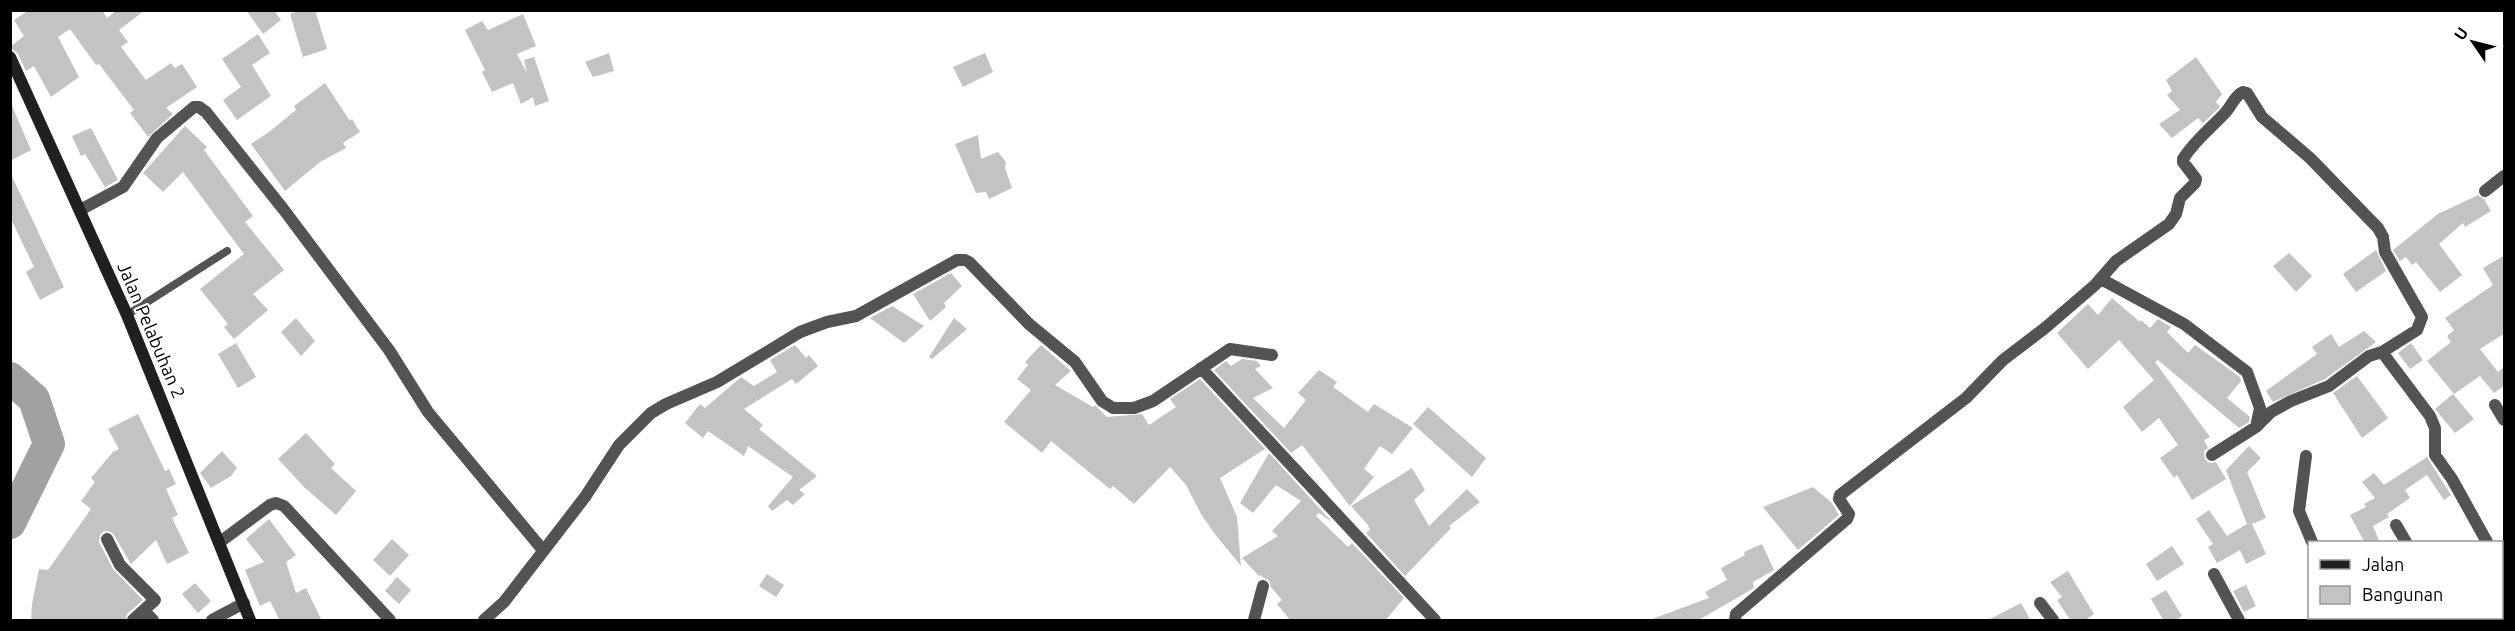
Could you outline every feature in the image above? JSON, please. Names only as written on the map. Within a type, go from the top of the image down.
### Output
[{"type":"main road","name":"Jalan Pelabuhan 2","points":[[10,57],[128,315],[250,621]]},
{"type":"street","points":[[1735,621],[1736,614],[1847,519],[1849,514],[1839,499],[1840,495],[1966,398],[2003,360],[2045,328],[2100,279],[2116,261],[2169,224],[2176,214],[2180,198],[2195,183],[2196,179],[2182,159],[2201,135],[2226,113],[2238,94],[2245,92],[2262,117],[2310,158],[2378,228],[2383,237],[2385,252],[2422,317],[2417,330],[2382,352],[2369,356],[2329,386],[2291,401],[2271,412],[2256,427],[2212,455]]},
{"type":"street","points":[[80,210],[123,187],[157,138],[194,107],[199,107],[206,112],[284,210],[389,350],[428,412],[542,549]]},
{"type":"street","points":[[2485,191],[2505,176]]},
{"type":"street","points":[[484,621],[504,602],[542,549],[585,497],[619,445],[651,413],[717,382],[800,332],[827,322],[856,316],[957,260],[969,262],[1029,324],[1075,362],[1102,401],[1113,408],[1134,408],[1153,401],[1230,349],[1272,355]]},
{"type":"street","points":[[2100,279],[2184,324],[2247,372],[2260,408],[2256,427]]},
{"type":"street","points":[[2382,352],[2430,416],[2435,428],[2435,455],[2452,479],[2486,541]]},
{"type":"street","points":[[1200,368],[1435,621]]},
{"type":"street","points":[[2495,405],[2505,420]]},
{"type":"street","points":[[2306,456],[2298,511],[2311,541]]},
{"type":"street","points":[[220,543],[270,505],[276,503],[284,506],[390,621]]},
{"type":"street","points":[[2396,525],[2405,541]]},
{"type":"street","points":[[108,539],[120,565],[155,600],[148,616],[133,621]]},
{"type":"street","points":[[2214,574],[2239,621]]},
{"type":"street","points":[[1254,621],[1263,586]]},
{"type":"street","points":[[212,621],[244,603]]},
{"type":"street","points":[[2040,603],[2053,621]]},
{"type":"lane","points":[[128,315],[227,251]]},
{"type":"building","points":[[29,10],[102,10],[107,18],[117,10],[145,10],[119,30],[128,42],[121,47],[146,80],[171,63],[175,68],[182,64],[197,87],[166,108],[173,114],[148,137],[130,113],[134,110],[99,64],[96,65],[70,29],[58,37],[79,77],[51,97],[34,66],[26,71],[18,54],[10,47],[24,36],[14,20]]},
{"type":"building","points":[[246,10],[274,10],[281,20],[263,34]]},
{"type":"building","points":[[301,10],[315,10],[327,49],[303,57],[290,14]]},
{"type":"building","points":[[523,14],[536,46],[517,54],[527,73],[524,60],[534,57],[549,101],[535,106],[533,97],[521,104],[513,83],[492,92],[482,72],[485,70],[465,30],[482,21],[488,30]]},
{"type":"building","points":[[258,34],[270,53],[252,65],[271,96],[237,120],[223,100],[241,87],[222,59]]},
{"type":"building","points":[[609,53],[614,71],[593,77],[585,62]]},
{"type":"building","points":[[985,53],[993,72],[963,87],[953,67]]},
{"type":"building","points":[[2196,57],[2222,94],[2216,102],[2220,107],[2203,123],[2198,118],[2172,138],[2159,124],[2180,110],[2167,95],[2172,91],[2166,80]]},
{"type":"building","points":[[325,83],[360,132],[343,143],[346,148],[320,162],[285,191],[251,144],[296,110],[294,106]]},
{"type":"building","points":[[10,101],[31,150],[10,161]]},
{"type":"building","points":[[185,126],[207,147],[204,150],[253,216],[245,222],[284,270],[253,294],[268,310],[234,339],[224,327],[228,324],[200,289],[244,254],[183,172],[163,192],[143,173]]},
{"type":"building","points":[[91,128],[118,180],[105,187],[85,154],[81,156],[72,136]]},
{"type":"building","points":[[978,135],[981,159],[998,152],[1006,162],[1005,168],[1012,188],[989,199],[986,192],[976,193],[955,144]]},
{"type":"building","points":[[10,172],[64,287],[40,300],[26,272],[34,267],[10,217]]},
{"type":"building","points":[[2478,195],[2484,199],[2491,211],[2465,227],[2463,223],[2439,244],[2462,275],[2440,292],[2416,262],[2412,265],[2406,257],[2400,261],[2393,250],[2438,214]]},
{"type":"building","points":[[2376,250],[2386,271],[2356,292],[2343,274]]},
{"type":"building","points":[[2289,253],[2312,276],[2296,292],[2273,266]]},
{"type":"building","points":[[2505,255],[2505,333],[2480,349],[2498,372],[2505,366],[2505,385],[2494,393],[2480,376],[2454,394],[2427,361],[2451,342],[2447,336],[2454,330],[2445,318],[2493,285],[2483,268]]},
{"type":"building","points":[[951,273],[962,286],[944,303],[946,307],[930,321],[913,294]]},
{"type":"building","points":[[2112,298],[2150,328],[2158,319],[2171,327],[2167,332],[2188,353],[2195,345],[2240,377],[2241,381],[2227,398],[2250,417],[2249,422],[2239,428],[2158,360],[2155,362],[2210,437],[2204,440],[2208,448],[2204,452],[2205,459],[2209,463],[2216,462],[2226,479],[2192,500],[2177,475],[2174,478],[2160,458],[2178,445],[2159,418],[2142,432],[2123,407],[2154,380],[2119,340],[2088,369],[2057,333],[2088,304],[2098,315]]},
{"type":"building","points":[[892,306],[924,326],[904,343],[870,318]]},
{"type":"building","points":[[296,318],[315,341],[301,356],[281,332]]},
{"type":"building","points":[[954,318],[967,329],[932,359],[929,357]]},
{"type":"building","points":[[2364,331],[2376,342],[2325,379],[2273,402],[2266,391],[2317,354],[2312,347],[2331,334],[2339,347]]},
{"type":"building","points":[[236,343],[256,377],[238,388],[218,354]]},
{"type":"building","points":[[2411,343],[2423,360],[2410,369],[2398,353]]},
{"type":"building","points":[[795,345],[806,358],[809,355],[818,366],[796,384],[792,379],[744,409],[763,425],[759,429],[817,476],[799,490],[805,494],[793,505],[787,500],[772,511],[768,506],[793,477],[748,446],[744,456],[708,431],[703,438],[685,423],[700,404],[705,408],[741,377],[754,386],[777,372],[770,360]]},
{"type":"building","points":[[1041,345],[1071,371],[1055,385],[1093,407],[1095,405],[1107,417],[1142,414],[1149,425],[1176,407],[1170,399],[1200,379],[1265,449],[1220,478],[1237,517],[1241,566],[1214,533],[1186,485],[1170,467],[1134,504],[1113,486],[1110,489],[1051,441],[1042,453],[1004,422],[1031,390],[1017,379],[1028,365],[1025,362]]},
{"type":"building","points":[[1242,359],[1257,361],[1261,366],[1255,369],[1273,388],[1253,398],[1284,428],[1306,400],[1298,393],[1319,370],[1337,382],[1333,387],[1368,412],[1374,404],[1413,428],[1392,454],[1380,446],[1364,469],[1374,477],[1350,506],[1302,445],[1291,453],[1214,370],[1226,361],[1231,366]]},
{"type":"building","points":[[2357,376],[2388,418],[2362,438],[2333,393]]},
{"type":"building","points":[[2453,394],[2474,419],[2455,433],[2435,409]]},
{"type":"building","points":[[1428,407],[1486,458],[1472,477],[1413,424]]},
{"type":"building","points":[[138,414],[165,471],[169,469],[176,484],[166,489],[178,515],[172,518],[189,553],[167,564],[156,540],[131,564],[114,535],[104,531],[100,535],[99,542],[113,569],[143,600],[127,614],[125,621],[31,621],[39,569],[48,570],[91,509],[81,501],[95,482],[91,478],[113,452],[119,449],[108,429]]},
{"type":"building","points":[[306,433],[335,464],[331,468],[356,491],[336,515],[304,487],[278,459]]},
{"type":"building","points":[[2249,446],[2261,458],[2247,472],[2266,518],[2252,524],[2266,554],[2246,564],[2240,550],[2217,563],[2208,547],[2213,544],[2196,519],[2209,510],[2227,536],[2247,524],[2226,470]]},
{"type":"building","points":[[222,451],[237,468],[231,476],[211,488],[200,473]]},
{"type":"building","points":[[1269,453],[1332,522],[1319,513],[1316,516],[1348,547],[1352,543],[1404,598],[1385,621],[1291,621],[1277,604],[1282,600],[1269,581],[1259,576],[1242,558],[1278,536],[1272,531],[1301,501],[1276,485],[1253,513],[1240,503]]},
{"type":"building","points":[[2427,457],[2451,495],[2444,500],[2427,475],[2405,490],[2410,498],[2387,514],[2389,517],[2373,526],[2379,541],[2364,541],[2350,515],[2366,507],[2364,504],[2375,498],[2362,482],[2374,473],[2384,485]]},
{"type":"building","points":[[1412,468],[1425,490],[1414,500],[1429,526],[1467,489],[1480,502],[1449,526],[1451,528],[1405,576],[1366,533],[1370,530],[1368,525],[1351,506]]},
{"type":"building","points":[[1813,487],[1832,503],[1839,515],[1798,550],[1763,507]]},
{"type":"building","points":[[269,519],[296,555],[286,562],[296,593],[306,588],[322,621],[280,621],[270,601],[260,606],[245,570],[264,562],[246,539]]},
{"type":"building","points":[[392,539],[409,555],[390,576],[373,560]]},
{"type":"building","points":[[1762,544],[1774,570],[1753,582],[1754,588],[1697,621],[1653,621],[1652,619],[1709,598],[1705,592],[1727,580],[1721,568],[1745,555],[1744,552]]},
{"type":"building","points":[[2172,546],[2184,564],[2157,581],[2146,564]]},
{"type":"building","points":[[2068,571],[2094,614],[2084,621],[2071,621],[2057,600],[2062,597],[2050,582]]},
{"type":"building","points":[[767,574],[784,585],[776,597],[759,586]]},
{"type":"building","points":[[397,577],[411,590],[399,604],[385,591]]},
{"type":"building","points":[[195,583],[211,601],[198,613],[182,594]]},
{"type":"building","points":[[2246,585],[2256,606],[2244,612],[2233,591]]},
{"type":"building","points":[[2166,590],[2182,616],[2174,621],[2164,621],[2151,599]]},
{"type":"building","points":[[2021,603],[2031,621],[1986,621]]},
{"type":"waterway","points":[[10,378],[34,399],[49,444],[10,523]]}]
